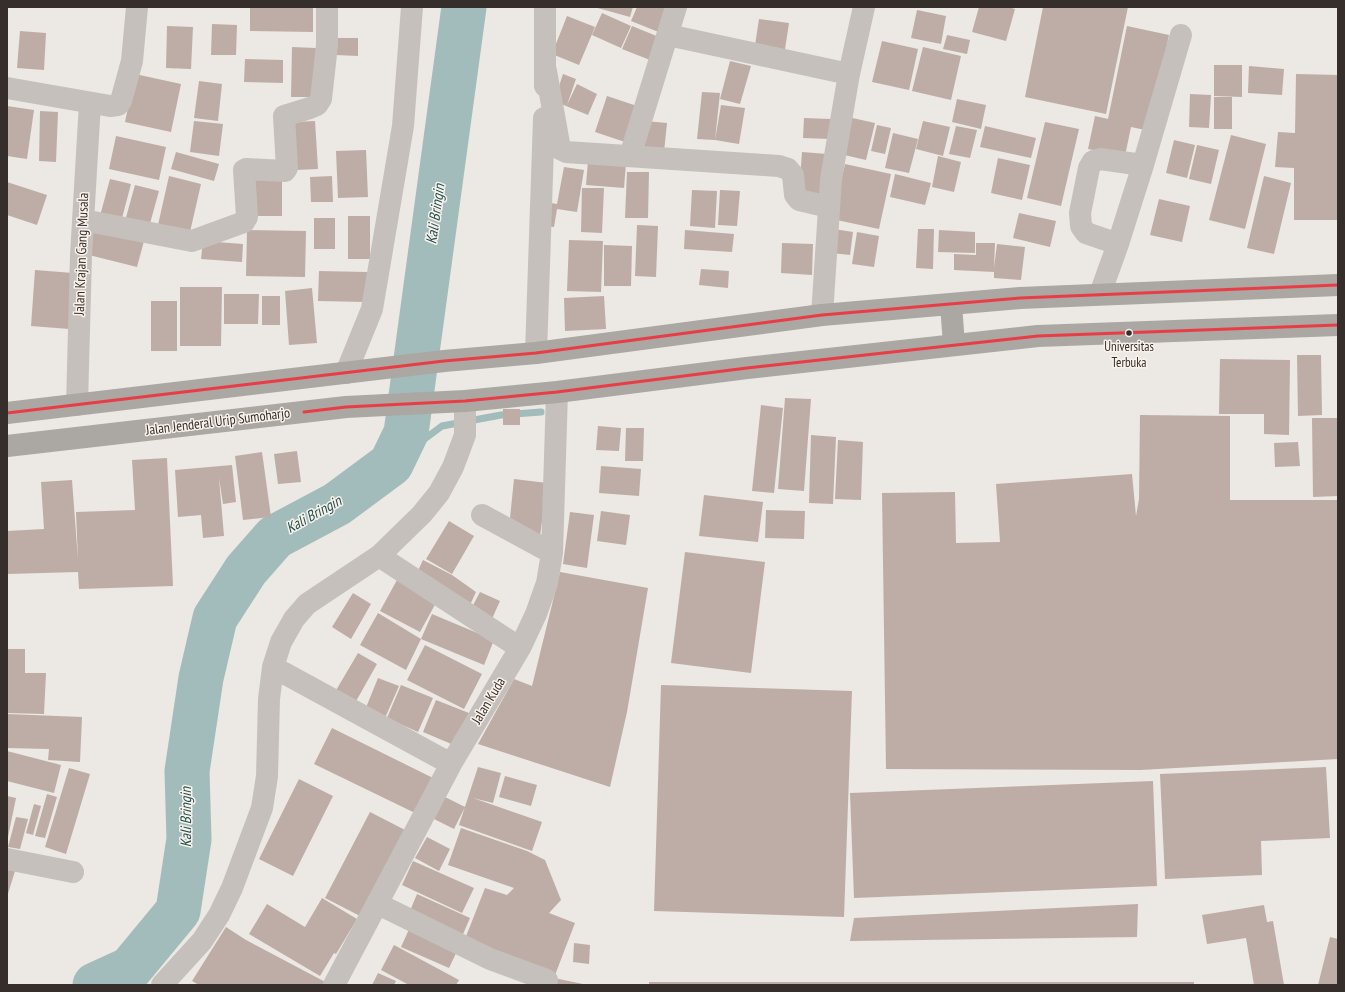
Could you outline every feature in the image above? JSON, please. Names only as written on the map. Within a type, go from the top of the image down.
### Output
[{"type":"highway","points":[[7,413],[444,361],[536,353],[822,315],[951,304],[1100,294],[1338,285]]},
{"type":"highway","points":[[951,304],[954,345]]},
{"type":"highway","name":"Jalan Jenderal Urip Sumoharjo","points":[[7,446],[346,407],[434,403],[466,417],[557,392],[747,368],[1038,336],[1338,325]]},
{"type":"street","points":[[7,88],[90,103],[110,106],[118,105],[121,101],[132,61],[137,7]]},
{"type":"street","points":[[83,220],[192,241],[244,222],[247,217],[244,170],[285,171],[287,168],[284,116],[317,105],[321,99],[327,45],[327,7]]},
{"type":"street","points":[[353,372],[372,310],[403,126],[412,7]]},
{"type":"street","points":[[536,353],[546,71],[545,7]]},
{"type":"street","points":[[630,156],[676,7]]},
{"type":"street","points":[[822,315],[831,179],[849,74],[864,7]]},
{"type":"street","points":[[668,35],[849,74]]},
{"type":"street","points":[[1100,294],[1144,165],[1181,35]]},
{"type":"street","points":[[546,71],[560,150],[566,152],[779,166],[788,169],[792,175],[795,195],[799,200],[829,207]]},
{"type":"street","name":"Jalan Krajan Gang Musala","points":[[77,405],[83,220],[90,103]]},
{"type":"street","points":[[1118,244],[1086,233],[1081,226],[1080,214],[1089,168],[1094,161],[1100,159],[1144,165]]},
{"type":"street","name":"Jalan Kuda","points":[[334,985],[451,764],[520,648],[538,608],[547,583],[552,553],[557,392]]},
{"type":"street","points":[[162,985],[202,941],[219,915],[232,888],[262,808],[267,776],[269,699],[273,667],[281,642],[294,619],[307,604],[379,556],[422,514],[439,493],[454,468],[466,417]]},
{"type":"street","points":[[482,515],[552,553]]},
{"type":"street","points":[[379,556],[520,648]]},
{"type":"street","points":[[273,667],[451,764]]},
{"type":"street","points":[[7,859],[73,872]]},
{"type":"street","points":[[378,904],[490,959],[547,980]]},
{"type":"building","points":[[250,7],[313,7],[313,32],[250,31]]},
{"type":"building","points":[[594,7],[633,7],[630,17]]},
{"type":"building","points":[[637,7],[672,7],[661,33],[631,21]]},
{"type":"building","points":[[979,7],[1009,7],[1015,9],[1006,41],[972,32]]},
{"type":"building","points":[[1043,7],[1128,7],[1106,114],[1025,97]]},
{"type":"building","points":[[917,10],[946,16],[941,44],[911,38]]},
{"type":"building","points":[[602,13],[631,26],[621,48],[592,35]]},
{"type":"building","points":[[567,16],[595,27],[579,65],[552,54]]},
{"type":"building","points":[[759,19],[789,23],[784,56],[754,52]]},
{"type":"building","points":[[212,24],[237,25],[236,55],[211,55]]},
{"type":"building","points":[[167,26],[193,27],[191,69],[166,68]]},
{"type":"building","points":[[632,26],[659,37],[650,60],[622,49]]},
{"type":"building","points":[[1127,26],[1169,35],[1150,131],[1131,127],[1125,156],[1088,149],[1095,116],[1108,119]]},
{"type":"building","points":[[20,31],[46,33],[44,70],[17,68]]},
{"type":"building","points":[[947,35],[970,40],[967,54],[943,49]]},
{"type":"building","points":[[336,38],[358,38],[358,56],[336,55]]},
{"type":"building","points":[[882,41],[918,49],[909,90],[872,82]]},
{"type":"building","points":[[292,47],[316,48],[315,97],[291,97]]},
{"type":"building","points":[[923,47],[961,56],[951,100],[912,91]]},
{"type":"building","points":[[245,59],[283,60],[283,83],[244,82]]},
{"type":"building","points":[[730,61],[751,66],[740,104],[720,99]]},
{"type":"building","points":[[1214,65],[1242,65],[1242,97],[1214,96]]},
{"type":"building","points":[[1249,66],[1284,69],[1282,95],[1248,93]]},
{"type":"building","points":[[135,74],[181,84],[171,132],[125,122]]},
{"type":"building","points":[[563,74],[576,79],[567,105],[577,84],[597,94],[588,115],[554,101]]},
{"type":"building","points":[[1296,74],[1338,75],[1338,220],[1294,220],[1294,168],[1275,167],[1278,132],[1295,133]]},
{"type":"building","points":[[199,81],[222,84],[218,121],[194,118]]},
{"type":"building","points":[[702,92],[720,93],[715,140],[697,139]]},
{"type":"building","points":[[1190,94],[1211,95],[1209,128],[1189,127]]},
{"type":"building","points":[[607,96],[640,107],[628,143],[595,132]]},
{"type":"building","points":[[1214,97],[1232,97],[1232,129],[1214,129]]},
{"type":"building","points":[[957,99],[986,105],[981,129],[952,122]]},
{"type":"building","points":[[721,105],[745,108],[739,144],[715,140]]},
{"type":"building","points":[[7,106],[34,110],[27,159],[7,156]]},
{"type":"building","points":[[40,111],[58,112],[56,162],[39,161]]},
{"type":"building","points":[[848,117],[875,123],[866,160],[840,154]]},
{"type":"building","points":[[804,118],[831,119],[830,139],[803,138]]},
{"type":"building","points":[[194,121],[223,124],[219,156],[190,152]]},
{"type":"building","points":[[315,121],[318,169],[296,170],[293,122]]},
{"type":"building","points":[[645,121],[667,123],[664,152],[641,149]]},
{"type":"building","points":[[923,121],[950,127],[943,156],[916,149]]},
{"type":"building","points":[[1045,122],[1079,129],[1061,206],[1027,198]]},
{"type":"building","points":[[877,125],[891,128],[885,154],[871,151]]},
{"type":"building","points":[[956,126],[977,130],[970,158],[949,154]]},
{"type":"building","points":[[985,126],[1036,138],[1031,158],[980,147]]},
{"type":"building","points":[[893,133],[918,139],[909,173],[885,168]]},
{"type":"building","points":[[1231,135],[1266,144],[1245,229],[1209,220]]},
{"type":"building","points":[[116,136],[166,147],[159,180],[109,169]]},
{"type":"building","points":[[1174,140],[1195,145],[1187,178],[1166,173]]},
{"type":"building","points":[[1197,145],[1219,150],[1211,184],[1189,179]]},
{"type":"building","points":[[366,150],[368,197],[338,198],[336,151]]},
{"type":"building","points":[[176,152],[219,164],[214,181],[171,169]]},
{"type":"building","points":[[802,152],[827,154],[824,195],[799,193]]},
{"type":"building","points":[[938,156],[961,162],[954,192],[932,187]]},
{"type":"building","points":[[998,158],[1030,165],[1022,200],[991,193]]},
{"type":"building","points":[[588,161],[626,163],[624,188],[586,185]]},
{"type":"building","points":[[845,164],[891,174],[879,229],[832,219]]},
{"type":"building","points":[[564,167],[584,170],[577,212],[557,209],[554,227],[542,226],[545,202],[557,204]]},
{"type":"building","points":[[627,172],[649,172],[648,218],[625,218]]},
{"type":"building","points":[[895,174],[931,183],[925,205],[890,197]]},
{"type":"building","points":[[169,176],[201,184],[190,232],[158,225]]},
{"type":"building","points":[[332,176],[333,202],[311,202],[310,177]]},
{"type":"building","points":[[1264,176],[1291,183],[1274,254],[1247,248]]},
{"type":"building","points":[[253,177],[282,177],[282,216],[253,216]]},
{"type":"building","points":[[110,179],[131,184],[121,222],[100,216]]},
{"type":"building","points":[[7,182],[47,195],[37,225],[7,215]]},
{"type":"building","points":[[135,185],[159,191],[149,227],[125,221]]},
{"type":"building","points":[[582,188],[604,188],[602,233],[581,232]]},
{"type":"building","points":[[692,190],[717,191],[715,228],[690,226]]},
{"type":"building","points":[[720,190],[740,191],[737,226],[718,225]]},
{"type":"building","points":[[1159,199],[1190,206],[1182,242],[1150,235]]},
{"type":"building","points":[[1019,213],[1056,221],[1050,247],[1013,238]]},
{"type":"building","points":[[348,216],[370,216],[370,259],[348,259]]},
{"type":"building","points":[[314,218],[335,218],[335,249],[314,249]]},
{"type":"building","points":[[637,225],[658,226],[656,277],[635,276]]},
{"type":"building","points":[[92,228],[144,241],[137,267],[85,254]]},
{"type":"building","points":[[834,229],[853,232],[850,255],[831,253]]},
{"type":"building","points":[[918,229],[934,229],[933,269],[916,268]]},
{"type":"building","points":[[247,230],[306,231],[305,277],[246,276]]},
{"type":"building","points":[[685,230],[734,234],[732,252],[684,249]]},
{"type":"building","points":[[939,230],[975,232],[975,253],[938,252]]},
{"type":"building","points":[[857,232],[879,236],[874,267],[852,264]]},
{"type":"building","points":[[569,240],[603,241],[601,292],[567,291]]},
{"type":"building","points":[[203,241],[243,244],[242,262],[201,259]]},
{"type":"building","points":[[782,243],[813,244],[812,275],[781,273]]},
{"type":"building","points":[[976,243],[995,243],[994,268],[997,244],[1025,247],[1021,280],[994,278],[994,272],[954,270],[954,254],[976,255]]},
{"type":"building","points":[[604,245],[632,246],[631,286],[604,286]]},
{"type":"building","points":[[701,269],[729,271],[728,288],[699,285]]},
{"type":"building","points":[[35,270],[73,273],[69,329],[31,326]]},
{"type":"building","points":[[319,271],[367,272],[366,302],[318,301]]},
{"type":"building","points":[[180,287],[222,287],[221,346],[180,346]]},
{"type":"building","points":[[312,288],[317,343],[289,345],[285,291]]},
{"type":"building","points":[[224,294],[259,294],[258,324],[224,324]]},
{"type":"building","points":[[262,296],[280,296],[280,325],[262,325]]},
{"type":"building","points":[[604,296],[606,329],[565,331],[564,298]]},
{"type":"building","points":[[151,301],[177,301],[177,351],[151,351]]},
{"type":"building","points":[[1297,355],[1321,355],[1322,415],[1298,416]]},
{"type":"building","points":[[1220,359],[1290,360],[1289,435],[1264,434],[1264,414],[1219,414]]},
{"type":"building","points":[[785,398],[811,399],[804,491],[778,489]]},
{"type":"building","points":[[761,405],[783,408],[774,493],[752,491]]},
{"type":"building","points":[[503,409],[520,409],[520,425],[503,425]]},
{"type":"building","points":[[1140,415],[1230,416],[1230,500],[1338,500],[1338,759],[1140,770],[886,769],[882,493],[955,492],[956,543],[1000,542],[996,484],[1132,474],[1136,516],[1139,499]]},
{"type":"building","points":[[1312,418],[1338,418],[1338,496],[1313,497]]},
{"type":"building","points":[[598,426],[621,428],[619,451],[596,450]]},
{"type":"building","points":[[626,428],[644,428],[643,461],[625,461]]},
{"type":"building","points":[[811,435],[836,437],[833,504],[809,503]]},
{"type":"building","points":[[838,440],[863,442],[861,500],[835,499]]},
{"type":"building","points":[[1298,442],[1300,466],[1275,467],[1274,443]]},
{"type":"building","points":[[297,451],[301,482],[278,484],[274,454]]},
{"type":"building","points":[[262,452],[271,517],[243,520],[235,456]]},
{"type":"building","points":[[167,458],[173,586],[79,589],[78,572],[7,574],[7,531],[44,529],[41,482],[72,480],[78,560],[76,512],[135,510],[132,460]]},
{"type":"building","points":[[232,465],[236,502],[223,504],[219,478],[224,536],[203,538],[201,515],[178,517],[175,470]]},
{"type":"building","points":[[601,466],[641,469],[639,496],[599,493]]},
{"type":"building","points":[[514,479],[547,483],[540,536],[510,518]]},
{"type":"building","points":[[704,495],[763,502],[758,542],[699,536]]},
{"type":"building","points":[[766,510],[805,511],[804,539],[765,538]]},
{"type":"building","points":[[601,511],[630,515],[626,545],[597,541]]},
{"type":"building","points":[[570,512],[594,515],[587,568],[563,564]]},
{"type":"building","points":[[449,521],[474,536],[452,574],[426,559]]},
{"type":"building","points":[[685,552],[765,562],[751,673],[671,663]]},
{"type":"building","points":[[423,560],[452,575],[476,592],[469,607],[415,577]]},
{"type":"building","points":[[560,572],[648,588],[627,712],[610,787],[478,744],[514,679],[532,686]]},
{"type":"building","points":[[397,580],[437,601],[420,632],[380,611]]},
{"type":"building","points":[[480,592],[500,601],[491,621],[470,611]]},
{"type":"building","points":[[353,593],[371,604],[351,639],[332,627]]},
{"type":"building","points":[[378,613],[421,639],[406,670],[360,645]]},
{"type":"building","points":[[432,614],[494,640],[484,665],[421,639]]},
{"type":"building","points":[[425,645],[482,674],[464,709],[407,680]]},
{"type":"building","points":[[7,649],[25,649],[25,673],[46,673],[44,714],[7,713]]},
{"type":"building","points":[[358,653],[377,664],[355,703],[335,692]]},
{"type":"building","points":[[378,678],[399,686],[385,718],[365,710]]},
{"type":"building","points":[[401,685],[433,698],[418,732],[387,718]]},
{"type":"building","points":[[661,685],[852,691],[844,917],[654,911]]},
{"type":"building","points":[[436,700],[469,713],[456,746],[423,732]]},
{"type":"building","points":[[7,714],[82,717],[80,762],[48,760],[49,749],[7,748]]},
{"type":"building","points":[[332,728],[433,778],[415,813],[314,764]]},
{"type":"building","points":[[7,751],[61,765],[54,793],[7,781]]},
{"type":"building","points":[[478,767],[501,773],[493,803],[473,798],[542,822],[532,851],[459,825]]},
{"type":"building","points":[[1326,767],[1330,838],[1261,841],[1262,875],[1165,879],[1160,774]]},
{"type":"building","points":[[69,768],[90,774],[66,854],[45,847]]},
{"type":"building","points":[[505,776],[537,785],[531,806],[499,797]]},
{"type":"building","points":[[299,779],[333,796],[293,876],[259,859]]},
{"type":"building","points":[[1153,781],[1157,886],[854,898],[850,793]]},
{"type":"building","points":[[47,794],[57,797],[45,838],[35,836]]},
{"type":"building","points":[[7,796],[16,798],[8,837],[7,837]]},
{"type":"building","points":[[445,797],[465,807],[454,829],[434,819]]},
{"type":"building","points":[[34,804],[41,806],[33,835],[26,833]]},
{"type":"building","points":[[370,812],[407,831],[362,917],[325,898]]},
{"type":"building","points":[[16,817],[28,819],[20,849],[8,847]]},
{"type":"building","points":[[461,828],[527,851],[545,860],[561,900],[549,913],[575,923],[555,975],[465,939],[485,888],[507,895],[514,888],[448,865]]},
{"type":"building","points":[[427,837],[450,849],[439,871],[415,858]]},
{"type":"building","points":[[413,861],[474,888],[462,913],[402,885]]},
{"type":"building","points":[[7,869],[15,871],[7,897]]},
{"type":"building","points":[[417,894],[470,918],[460,941],[407,918]]},
{"type":"building","points":[[322,898],[357,919],[336,954],[334,953],[320,976],[249,934],[267,904],[305,927]]},
{"type":"building","points":[[1138,904],[1137,937],[850,941],[854,918]]},
{"type":"building","points":[[1264,905],[1267,922],[1273,921],[1284,985],[1254,985],[1246,938],[1207,944],[1202,915]]},
{"type":"building","points":[[411,925],[459,947],[449,968],[401,947]]},
{"type":"building","points":[[226,927],[246,940],[331,985],[199,985],[192,981]]},
{"type":"building","points":[[1330,937],[1338,939],[1338,985],[1318,985]]},
{"type":"building","points":[[574,943],[590,945],[589,964],[573,962]]},
{"type":"building","points":[[394,945],[459,980],[456,985],[409,985],[381,970]]},
{"type":"building","points":[[378,973],[396,981],[394,985],[372,985]]},
{"type":"building","points":[[554,978],[583,984],[583,985],[552,985]]},
{"type":"building","points":[[649,982],[1194,982],[1194,985],[649,985]]},
{"type":"waterway","name":"Kali Bringin","points":[[95,985],[130,969],[178,911],[189,839],[187,771],[201,678],[215,618],[246,570],[275,537],[337,504],[391,464],[406,433],[464,7]]},
{"type":"waterway","points":[[391,464],[442,426],[501,415],[541,412]]},
{"type":"transit line","points":[[7,413],[444,361],[536,353],[822,315],[1020,298],[1338,285]]},
{"type":"transit line","points":[[304,412],[346,407],[465,401],[557,392],[747,368],[1038,336],[1338,325]]},
{"type":"place","name":"Universitas Terbuka","points":[[1129,333]]}]
